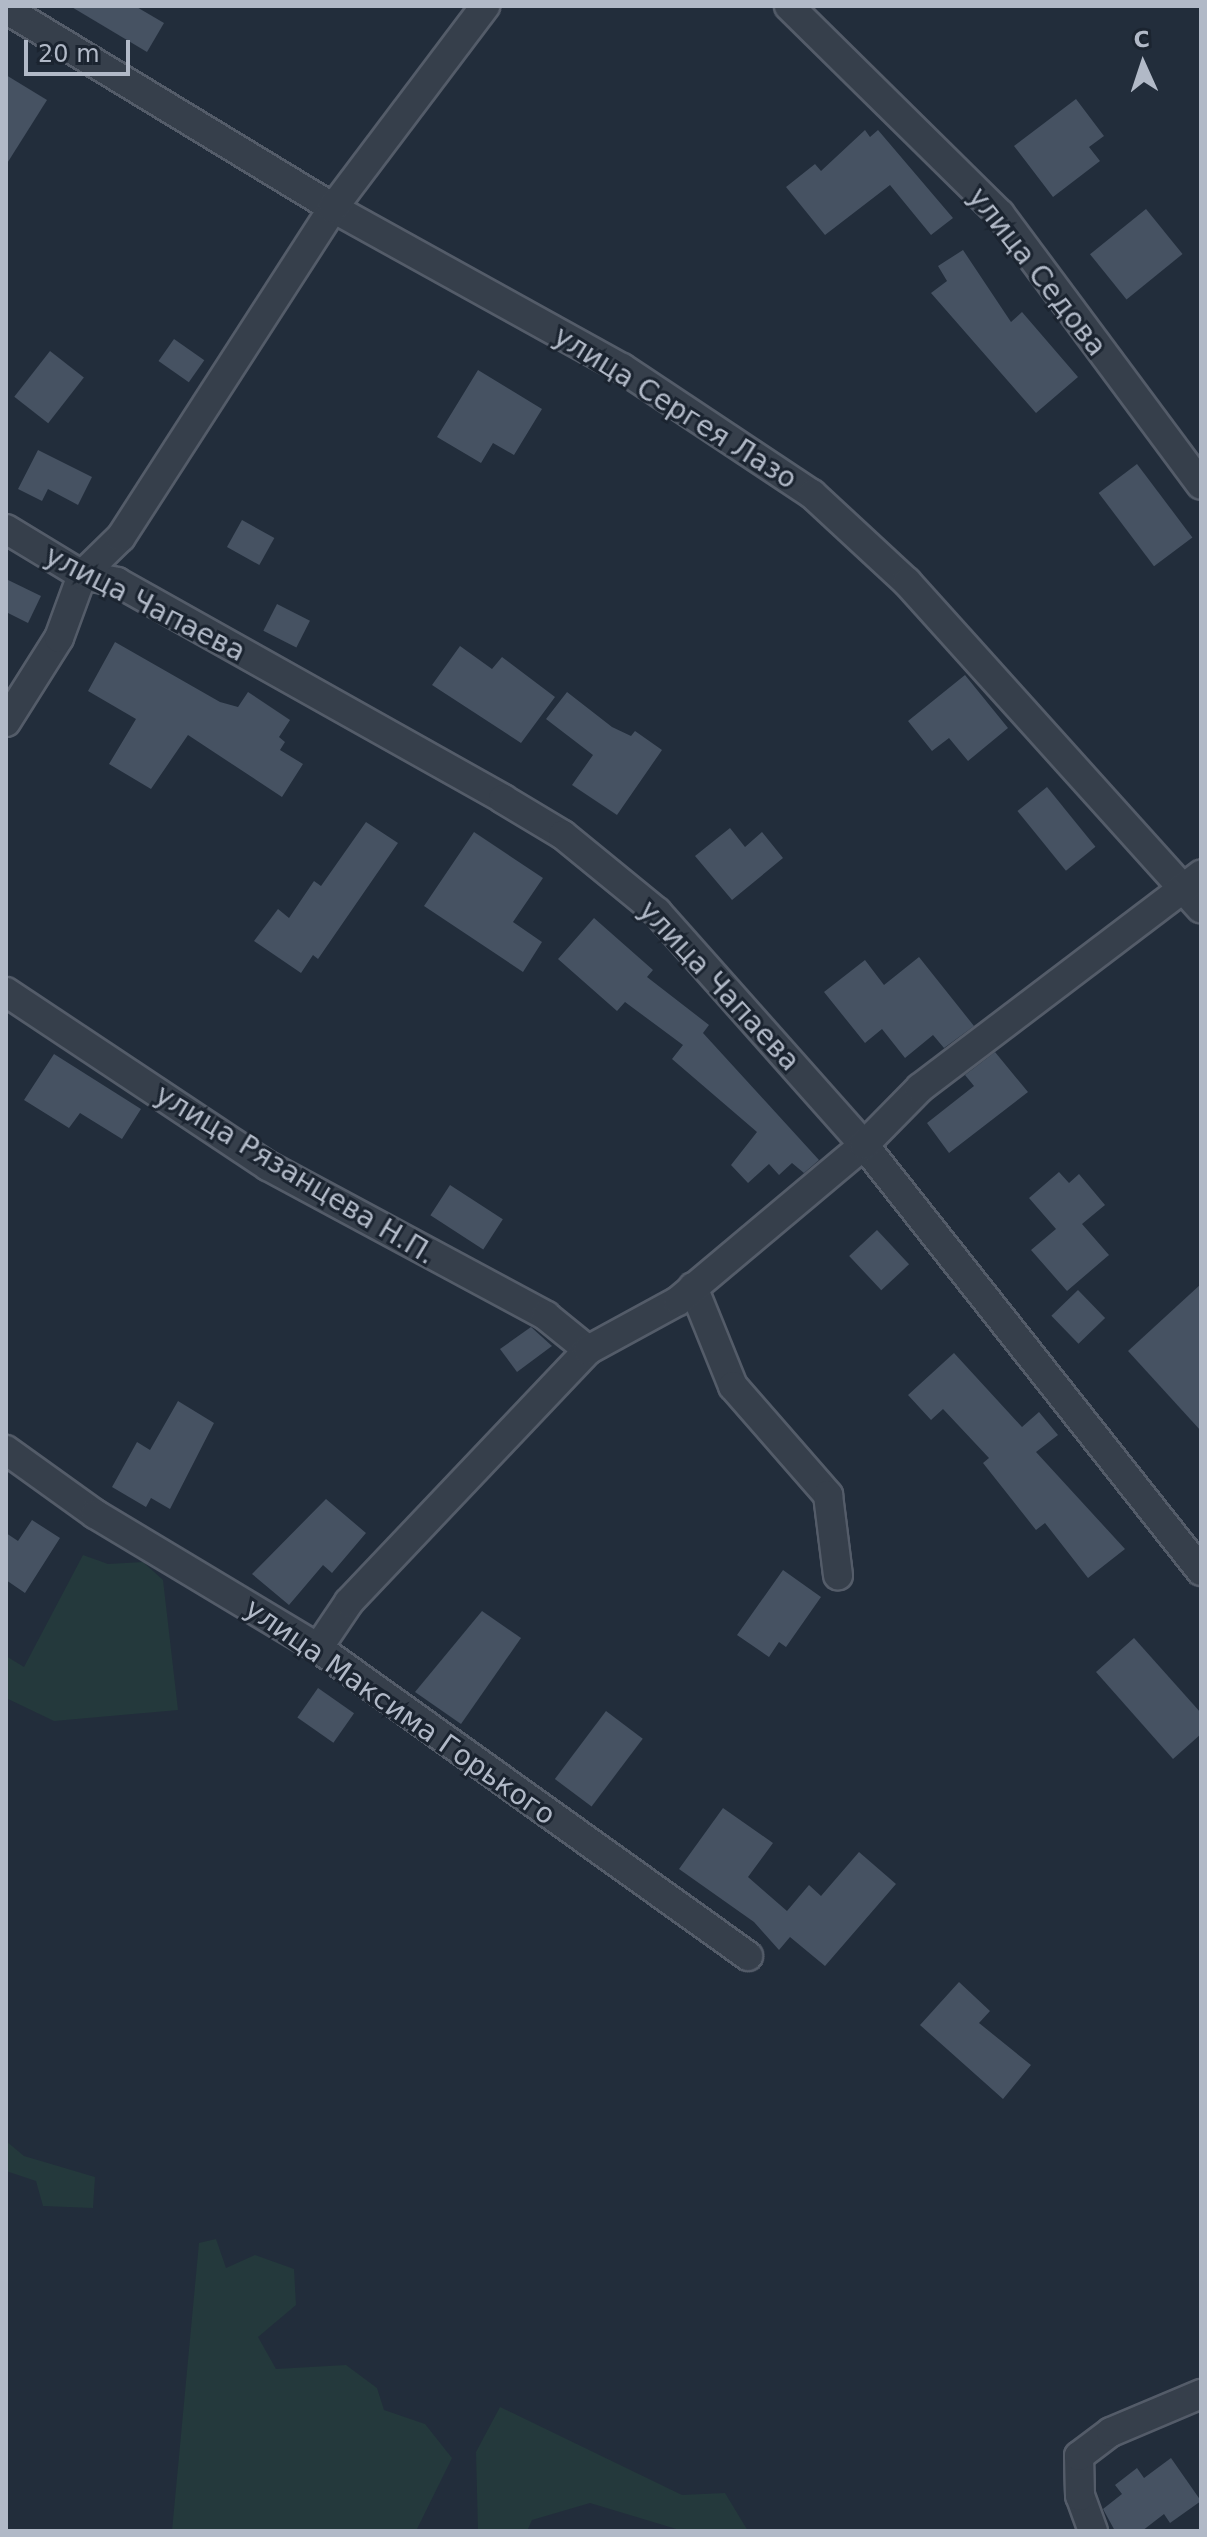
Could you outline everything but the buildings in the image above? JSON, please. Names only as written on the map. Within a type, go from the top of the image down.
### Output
[{"type":"street","points":[[6,722],[59,638],[82,575],[121,537],[333,208],[485,6]]},
{"type":"street","name":"улица Седова","points":[[789,6],[1000,214],[1201,485]]},
{"type":"street","name":"улица Сергея Лазо","points":[[6,9],[333,208],[622,368],[812,494],[907,582],[1195,890]]},
{"type":"street","name":"улица Чапаева","points":[[6,529],[82,575],[117,582],[563,835],[657,912],[864,1145],[1201,1571]]},
{"type":"street","points":[[318,1648],[349,1602],[588,1350],[693,1287],[864,1145],[920,1088],[1195,890]]},
{"type":"street","name":"улица Рязанцева Н.П.","points":[[6,992],[268,1166],[546,1316],[588,1350]]},
{"type":"street","points":[[693,1287],[733,1386],[828,1495],[838,1575]]},
{"type":"street","name":"улица Максима Горького","points":[[6,1450],[95,1514],[318,1648],[748,1956]]},
{"type":"street","points":[[1093,2531],[1080,2496],[1079,2456],[1111,2432],[1201,2394]]},
{"type":"green space","points":[[83,1555],[108,1564],[143,1562],[163,1580],[178,1710],[54,1721],[6,1698],[6,1656],[24,1667]]},
{"type":"green space","points":[[6,2141],[24,2156],[95,2177],[93,2208],[43,2206],[36,2181],[6,2171]]},
{"type":"green space","points":[[216,2239],[226,2268],[255,2255],[294,2269],[296,2305],[258,2337],[276,2369],[346,2365],[377,2388],[384,2410],[425,2424],[452,2458],[416,2531],[172,2531],[199,2243]]},
{"type":"green space","points":[[500,2407],[682,2495],[725,2493],[748,2531],[683,2531],[590,2503],[532,2520],[527,2531],[478,2531],[476,2452]]}]
